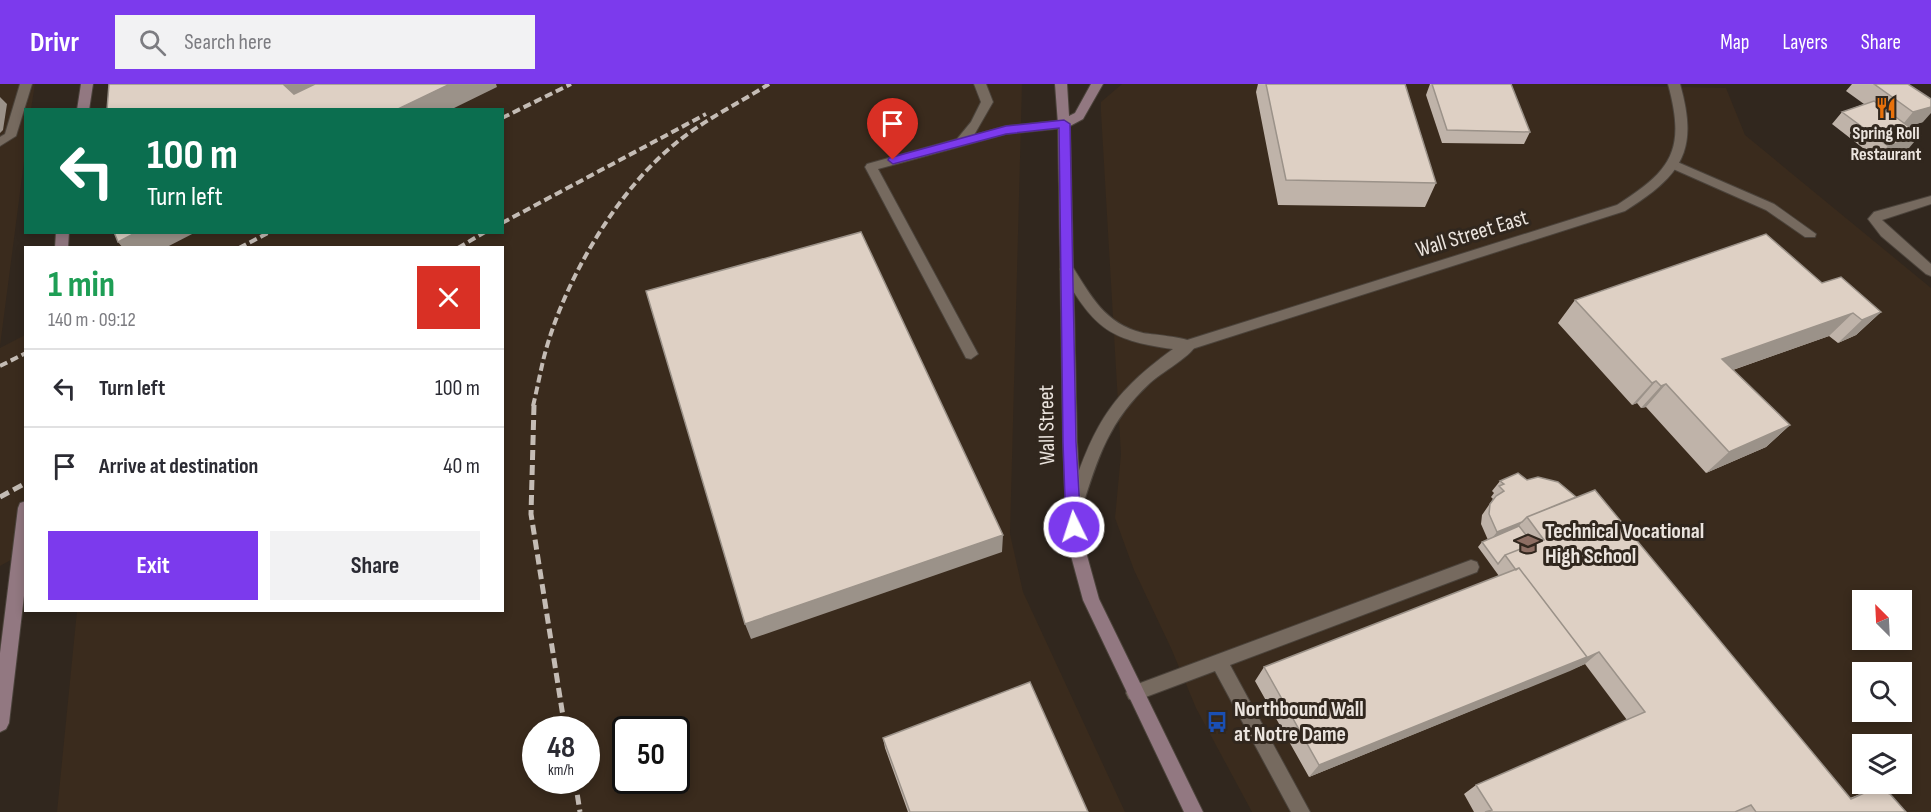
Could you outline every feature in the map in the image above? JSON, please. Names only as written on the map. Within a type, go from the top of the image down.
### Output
[{"type":"main road","points":[[83,108],[87,84]]},
{"type":"main road","name":"Wall Street","points":[[1061,84],[1064,124],[1072,514],[1081,567],[1091,600],[1194,812]]},
{"type":"main road","points":[[1064,124],[1079,116],[1097,84]]},
{"type":"main road","points":[[0,723],[24,525]]},
{"type":"street","points":[[0,142],[10,136],[26,84]]},
{"type":"street","points":[[962,141],[976,124],[987,102],[980,84]]},
{"type":"street","name":"Wall Street East","points":[[1189,345],[1621,208],[1645,194],[1675,165],[1684,133],[1679,98],[1674,84]]},
{"type":"street","points":[[971,354],[871,167],[1006,130],[1064,124]]},
{"type":"street","points":[[1675,165],[1770,207],[1810,234]]},
{"type":"street","points":[[1931,200],[1879,215],[1874,219],[1886,233],[1931,271]]},
{"type":"street","points":[[1067,269],[1095,314],[1104,321],[1125,332],[1150,340],[1189,345]]},
{"type":"street","points":[[1072,514],[1095,445],[1116,410],[1147,376],[1189,345]]},
{"type":"street","points":[[1135,693],[1471,567]]},
{"type":"street","points":[[1219,662],[1301,812]]},
{"type":"shaded area","points":[[0,84],[35,84],[31,108],[24,108],[24,162],[0,346]]},
{"type":"shaded area","points":[[124,84],[1022,84],[1010,534],[1023,592],[1125,812],[57,812],[77,612],[504,612],[504,246],[118,246],[118,234],[504,234],[504,108],[123,108]]},
{"type":"shaded area","points":[[1122,84],[1547,84],[1726,88],[1745,135],[1931,288],[1931,812],[1252,812],[1196,708],[1134,570],[1115,518],[1121,454],[1101,102]]},
{"type":"shaded area","points":[[24,336],[24,553],[0,566],[0,348]]},
{"type":"building","points":[[109,84],[283,84],[294,94],[315,84],[450,84],[400,108],[107,108]]},
{"type":"building","points":[[1266,84],[1405,84],[1436,183],[1286,180]]},
{"type":"building","points":[[1432,84],[1511,84],[1530,132],[1447,130]]},
{"type":"building","points":[[1874,84],[1908,84],[1931,99],[1931,107],[1913,112]]},
{"type":"building","points":[[1874,101],[1920,135],[1888,146],[1842,112]]},
{"type":"building","points":[[861,232],[1003,535],[745,624],[646,291]]},
{"type":"building","points":[[115,234],[133,234],[118,242]]},
{"type":"building","points":[[1766,234],[1822,283],[1841,277],[1881,312],[1862,320],[1853,313],[1722,359],[1790,425],[1729,452],[1666,384],[1661,386],[1656,381],[1652,383],[1575,300]]},
{"type":"building","points":[[1518,473],[1527,480],[1538,477],[1558,482],[1576,497],[1497,532],[1489,514],[1490,504],[1504,491],[1499,486],[1504,484],[1500,481]]},
{"type":"building","points":[[1595,490],[1851,799],[1862,794],[1890,794],[1906,812],[1756,812],[1751,805],[1735,812],[1485,812],[1492,810],[1476,785],[1645,712],[1599,652],[1584,659],[1587,657],[1519,568],[1516,570],[1505,555],[1544,540],[1527,517]]},
{"type":"building","points":[[1519,526],[1533,544],[1505,555],[1498,564],[1482,542]]},
{"type":"building","points":[[1519,568],[1587,657],[1319,765],[1264,667]]},
{"type":"building","points":[[1030,682],[1088,812],[910,812],[883,738]]},
{"type":"railway","points":[[504,117],[571,84]]},
{"type":"railway","points":[[533,406],[544,357],[564,299],[578,269],[613,212],[633,186],[676,143],[710,119],[769,84]]},
{"type":"railway","points":[[504,222],[706,114]]},
{"type":"railway","points":[[243,246],[266,234]]},
{"type":"railway","points":[[461,246],[482,234]]},
{"type":"railway","points":[[0,366],[24,354]]},
{"type":"railway","points":[[534,405],[531,514],[563,716]]},
{"type":"railway","points":[[0,497],[24,484]]},
{"type":"railway","points":[[577,794],[580,812]]},
{"type":"place","name":"Spring Roll Restaurant","points":[[1886,108]]},
{"type":"place","name":"Technical Vocational High School","points":[[1528,544]]},
{"type":"place","name":"Northbound Wall at Notre Dame","points":[[1217,722]]},
{"type":"route","points":[[893,160],[1006,130],[1064,124],[1070,442],[1074,527]]}]
